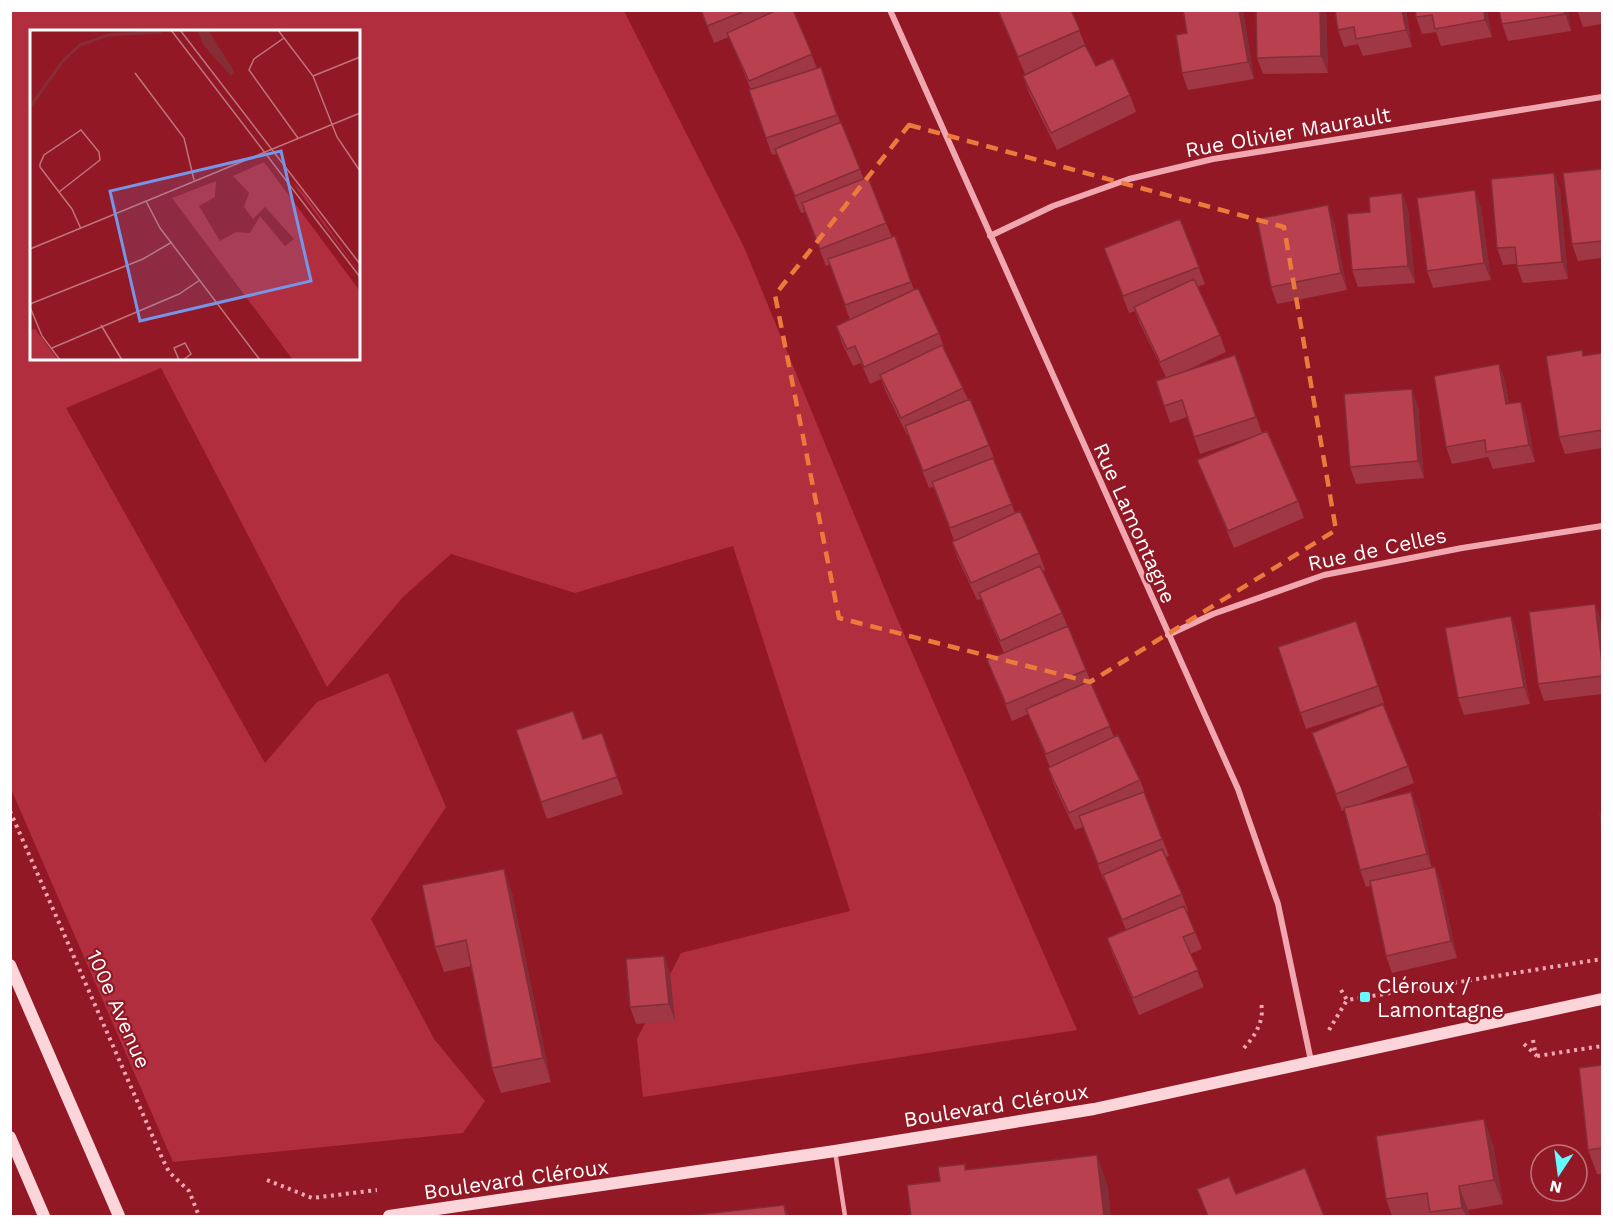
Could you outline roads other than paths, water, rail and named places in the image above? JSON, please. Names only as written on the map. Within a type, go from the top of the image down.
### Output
[{"type":"street","name":"Rue Lamontagne","points":[[890,10],[1238,789],[1278,904],[1311,1061]]},
{"type":"street","name":"Rue Olivier Maurault","points":[[990,236],[1053,206],[1107,187],[1213,159],[1602,98]]},
{"type":"street","name":"Rue de Celles","points":[[1168,635],[1213,614],[1324,575],[1462,548],[1602,526]]},
{"type":"street","points":[[10,965],[119,1216]]},
{"type":"street","name":"Boulevard Cléroux","points":[[388,1216],[835,1151],[1094,1109],[1602,999]]},
{"type":"street","points":[[10,1137],[44,1216]]},
{"type":"lane","points":[[835,1151],[845,1216]]},
{"type":"place","name":"Cléroux / Lamontagne","points":[[1365,997]]}]
